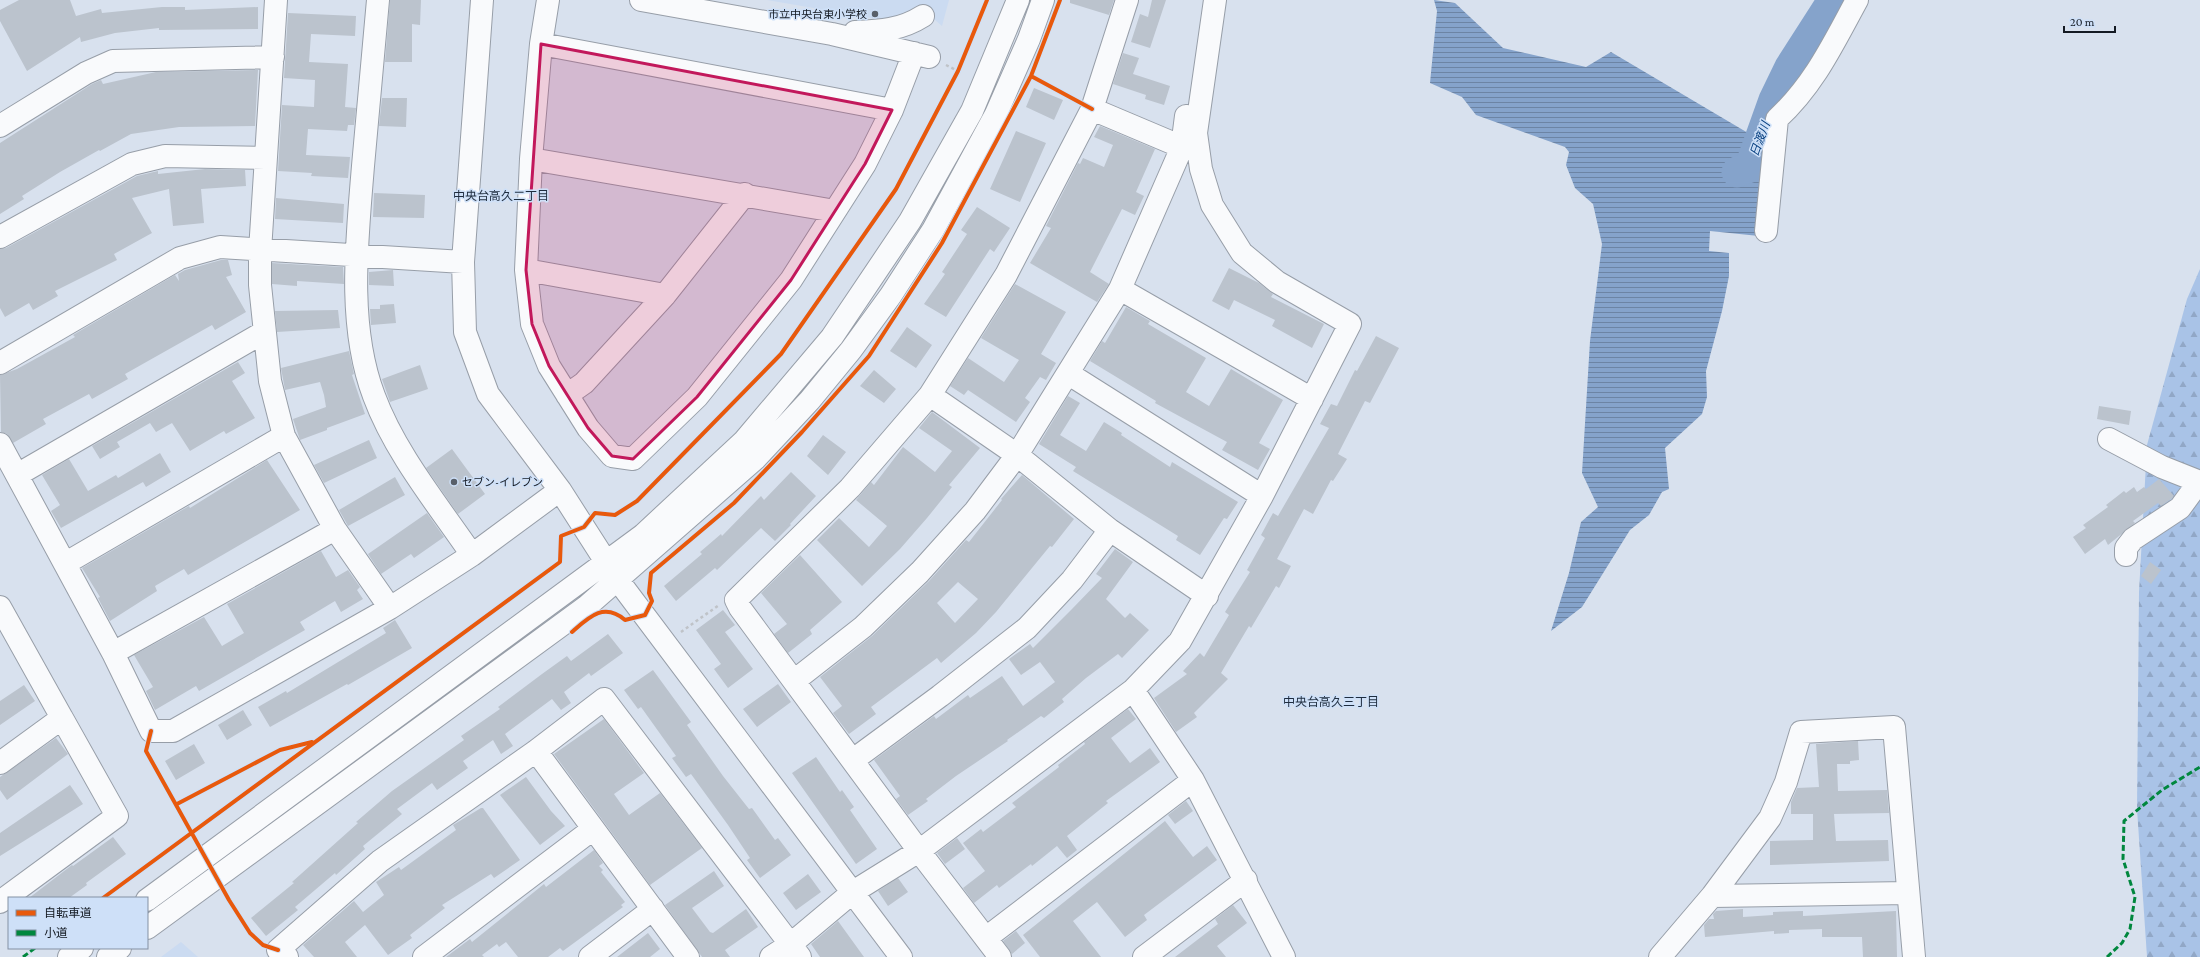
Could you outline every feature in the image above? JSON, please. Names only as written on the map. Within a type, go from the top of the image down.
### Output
[{"type":"street","points":[[276,0],[260,251],[264,332],[270,381],[284,436],[335,529],[390,608]]},
{"type":"street","points":[[378,0],[355,257],[358,317],[363,352],[373,395],[385,423],[414,470],[472,555]]},
{"type":"street","points":[[482,0],[463,262],[465,332],[488,394],[560,490],[617,579],[901,957]]},
{"type":"street","points":[[548,0],[541,44],[531,159],[526,270],[532,324],[549,366],[588,428],[612,456],[634,459],[697,397],[791,280],[865,164],[922,55],[832,34],[641,0]]},
{"type":"street","points":[[148,899],[605,561],[643,535],[744,441],[832,337],[910,221],[972,111],[1018,0]]},
{"type":"street","points":[[148,927],[586,607],[755,459],[810,400],[851,350],[891,295],[933,230],[996,114],[1029,39],[1043,0]]},
{"type":"street","points":[[1000,957],[919,851],[740,608],[736,600],[850,488],[930,395],[1006,275],[1092,109],[1128,0]]},
{"type":"street","points":[[794,681],[863,626],[920,572],[975,511],[1017,455],[1069,374],[1120,290],[1182,147],[1203,0]]},
{"type":"street","points":[[772,957],[795,951],[853,892],[919,851],[1133,690],[1180,641],[1207,596],[1262,496],[1350,324],[1277,282],[1242,253],[1212,205],[1201,169],[1196,133],[1216,0]]},
{"type":"street","points":[[1766,231],[1777,119],[1812,81],[1857,0]]},
{"type":"street","points":[[832,34],[884,30],[908,25],[923,16]]},
{"type":"street","points":[[541,44],[892,110]]},
{"type":"street","points":[[0,126],[86,73],[113,61],[273,57]]},
{"type":"street","points":[[1092,109],[1182,147]]},
{"type":"street","points":[[0,237],[132,164],[165,156],[265,158]]},
{"type":"street","points":[[531,159],[745,194],[835,212]]},
{"type":"street","points":[[567,394],[584,383],[664,295],[745,194]]},
{"type":"street","points":[[0,363],[180,258],[220,247],[355,257],[463,262]]},
{"type":"street","points":[[526,270],[664,295]]},
{"type":"street","points":[[1120,290],[1312,399]]},
{"type":"street","points":[[17,475],[264,332]]},
{"type":"street","points":[[1069,374],[1262,496]]},
{"type":"street","points":[[930,395],[1017,455],[1110,530],[1207,596]]},
{"type":"street","points":[[66,563],[284,436]]},
{"type":"street","points":[[2109,440],[2162,467],[2200,482],[2180,508],[2133,539],[2126,548],[2126,555]]},
{"type":"street","points":[[0,444],[66,563],[113,653],[151,731],[173,731],[390,608],[472,555],[560,490]]},
{"type":"street","points":[[113,653],[335,529]]},
{"type":"street","points":[[853,760],[940,696],[1027,628],[1072,580],[1110,530]]},
{"type":"street","points":[[0,607],[117,816],[0,902]]},
{"type":"street","points":[[1133,690],[1193,780],[1246,880],[1284,957]]},
{"type":"street","points":[[287,957],[278,950],[380,861],[536,751],[604,698],[795,951]]},
{"type":"street","points":[[0,763],[62,718]]},
{"type":"street","points":[[1660,957],[1712,896],[1770,818],[1786,782],[1800,732],[1894,727],[1914,957]]},
{"type":"street","points":[[536,751],[688,957]]},
{"type":"street","points":[[986,938],[1193,780]]},
{"type":"street","points":[[424,957],[593,829]]},
{"type":"street","points":[[1144,957],[1246,880]]},
{"type":"street","points":[[1712,896],[1908,893]]},
{"type":"street","points":[[590,957],[653,909]]},
{"type":"street","points":[[69,957],[81,949]]},
{"type":"street","points":[[108,957],[119,949]]},
{"type":"path","points":[[681,632],[720,604],[736,600]]},
{"type":"highlighted area","points":[[541,44],[892,110],[865,164],[791,280],[697,397],[633,459],[612,456],[588,428],[549,366],[532,324],[526,270]]},
{"type":"shaded area","name":"市立中央台東小学校","points":[[767,0],[949,0],[942,26],[921,8],[883,20]]},
{"type":"shaded area","points":[[1434,0],[1455,3],[1503,48],[1586,67],[1611,52],[1765,143],[1759,236],[1710,231],[1709,251],[1729,253],[1729,276],[1722,311],[1706,371],[1707,397],[1702,414],[1665,448],[1669,489],[1662,492],[1649,515],[1630,530],[1582,607],[1551,631],[1569,573],[1581,522],[1598,507],[1582,473],[1590,341],[1602,244],[1593,204],[1575,188],[1566,165],[1569,152],[1565,147],[1476,115],[1462,97],[1430,83],[1437,11]]},
{"type":"shaded area","points":[[181,942],[198,957],[161,957]]},
{"type":"green space","points":[[2200,269],[2200,957],[2147,957],[2137,809],[2139,592],[2147,445],[2187,299]]},
{"type":"building","points":[[19,0],[70,0],[76,16],[101,9],[102,13],[162,7],[185,7],[185,10],[258,7],[258,29],[159,30],[159,28],[115,33],[81,42],[80,37],[27,71],[0,21],[0,10]]},
{"type":"building","points":[[390,0],[421,0],[420,25],[412,24],[412,62],[385,62]]},
{"type":"building","points":[[1070,0],[1114,0],[1109,15],[1070,3]]},
{"type":"building","points":[[1152,0],[1166,0],[1150,48],[1131,42],[1140,14],[1148,17]]},
{"type":"building","points":[[288,13],[356,16],[355,36],[311,34],[309,62],[348,64],[345,107],[356,108],[354,125],[348,125],[347,131],[308,129],[306,155],[350,157],[348,178],[311,176],[312,173],[278,171],[282,105],[314,107],[315,80],[284,78]]},
{"type":"building","points":[[1123,53],[1139,58],[1133,74],[1170,86],[1164,105],[1145,99],[1146,95],[1113,84]]},
{"type":"building","points":[[258,70],[255,126],[179,127],[131,134],[60,172],[22,196],[24,199],[0,214],[0,143],[92,84],[101,80],[103,84],[156,72]]},
{"type":"building","points":[[1034,88],[1063,100],[1054,120],[1026,107]]},
{"type":"building","points":[[382,98],[407,98],[406,127],[379,126]]},
{"type":"building","points":[[1100,126],[1155,149],[1136,192],[1144,196],[1135,215],[1122,209],[1090,272],[1109,284],[1097,302],[1030,263],[1051,228],[1046,226],[1078,163],[1080,164],[1083,158],[1104,167],[1113,145],[1094,137]]},
{"type":"building","points":[[1016,131],[1046,143],[1020,202],[990,189]]},
{"type":"building","points":[[205,169],[245,170],[246,186],[201,189],[204,223],[173,226],[169,189],[132,198],[152,233],[114,254],[117,260],[55,291],[58,296],[33,310],[29,303],[5,317],[0,308],[0,249],[6,248],[137,176],[158,171],[158,174]]},
{"type":"building","points":[[374,193],[425,195],[424,218],[373,217]]},
{"type":"building","points":[[276,198],[344,204],[343,223],[275,219]]},
{"type":"building","points":[[977,207],[1010,228],[994,252],[990,249],[946,317],[924,304],[945,274],[942,272],[967,234],[961,230]]},
{"type":"building","points":[[221,260],[228,260],[232,275],[226,277],[246,312],[215,330],[212,325],[125,374],[128,379],[92,399],[89,394],[43,419],[46,424],[13,443],[7,434],[1,432],[0,375],[17,369],[75,337],[73,335],[175,275],[179,281],[178,274],[185,270]]},
{"type":"building","points":[[272,263],[343,267],[344,284],[297,281],[297,286],[272,284]]},
{"type":"building","points":[[1229,268],[1259,283],[1273,294],[1271,297],[1324,324],[1312,348],[1272,326],[1275,320],[1234,300],[1229,310],[1212,301]]},
{"type":"building","points":[[393,270],[394,286],[369,285],[369,272]]},
{"type":"building","points":[[1015,284],[1066,312],[1041,354],[1056,363],[1046,380],[1040,377],[1025,398],[1030,402],[1016,422],[968,390],[964,395],[950,386],[968,358],[1004,382],[1019,360],[981,338]]},
{"type":"building","points":[[394,304],[396,323],[371,325],[370,309],[380,309],[380,305]]},
{"type":"building","points":[[1126,307],[1150,321],[1148,324],[1206,358],[1186,392],[1209,406],[1231,369],[1283,400],[1259,443],[1270,449],[1258,470],[1222,450],[1227,442],[1155,403],[1156,401],[1090,361],[1102,341],[1105,343]]},
{"type":"building","points":[[338,310],[340,328],[277,332],[275,311]]},
{"type":"building","points":[[907,327],[932,345],[916,368],[890,351]]},
{"type":"building","points":[[1376,336],[1399,348],[1370,403],[1365,401],[1338,454],[1347,459],[1333,481],[1331,480],[1313,514],[1304,509],[1277,559],[1291,566],[1279,588],[1276,586],[1251,628],[1249,626],[1221,673],[1228,679],[1194,713],[1197,717],[1176,732],[1154,698],[1187,674],[1183,671],[1200,653],[1204,657],[1229,615],[1225,612],[1250,572],[1247,570],[1265,538],[1261,535],[1273,513],[1278,516],[1329,428],[1320,424],[1331,404],[1337,406],[1355,370],[1357,371]]},
{"type":"building","points":[[349,351],[354,374],[352,375],[365,414],[300,440],[293,419],[326,407],[324,395],[320,382],[285,390],[281,368]]},
{"type":"building","points":[[238,362],[245,373],[232,381],[255,418],[226,434],[224,431],[190,451],[172,423],[156,432],[150,423],[117,442],[120,447],[100,459],[92,446]]},
{"type":"building","points":[[420,365],[428,389],[390,402],[382,379]]},
{"type":"building","points":[[874,370],[896,389],[884,403],[860,386]]},
{"type":"building","points":[[1068,396],[1080,403],[1060,435],[1086,451],[1104,422],[1170,467],[1172,462],[1238,502],[1227,519],[1224,518],[1200,555],[1176,540],[1178,536],[1073,471],[1076,467],[1039,444]]},
{"type":"building","points":[[2099,406],[2131,411],[2129,425],[2097,419]]},
{"type":"building","points":[[932,412],[980,448],[949,485],[952,487],[927,518],[900,549],[862,586],[817,540],[839,518],[869,547],[887,526],[856,500],[871,482],[874,485],[903,447],[935,472],[952,451],[919,428]]},
{"type":"building","points":[[823,435],[846,452],[828,475],[807,456]]},
{"type":"building","points":[[369,440],[377,458],[324,483],[314,465]]},
{"type":"building","name":"セブン-イレブン","points":[[452,449],[485,494],[458,514],[426,468]]},
{"type":"building","points":[[160,453],[171,472],[146,487],[143,482],[61,528],[51,511],[60,505],[42,475],[69,459],[88,491],[116,475],[118,478]]},
{"type":"building","points":[[267,460],[300,510],[188,575],[184,569],[155,586],[157,591],[110,621],[98,598],[100,597],[82,568],[189,506],[190,508]]},
{"type":"building","points":[[791,472],[816,496],[790,524],[791,525],[775,541],[761,528],[717,570],[715,568],[676,601],[664,586],[702,554],[700,552],[721,534],[722,536],[761,496],[764,500]]},
{"type":"building","points":[[1022,475],[1074,519],[1052,547],[1050,546],[996,612],[976,633],[941,663],[937,658],[871,707],[876,714],[849,734],[833,713],[842,706],[820,677],[872,636],[929,581],[966,540],[969,542],[1002,500],[1001,499]],"holes":[[[958,582],[978,599],[955,623],[937,603]]]},
{"type":"building","points":[[395,477],[405,495],[348,526],[339,510]]},
{"type":"building","points":[[2159,479],[2174,496],[2161,506],[2158,503],[2133,521],[2135,523],[2108,545],[2105,539],[2085,554],[2073,537],[2086,528],[2083,525],[2108,507],[2106,505],[2124,491],[2126,493],[2134,487],[2137,492],[2144,487],[2146,489]]},
{"type":"building","points":[[427,513],[444,537],[414,558],[411,554],[381,574],[368,554]]},
{"type":"building","points":[[1115,549],[1133,562],[1106,599],[1125,618],[1130,613],[1149,630],[1122,658],[1118,654],[1086,678],[1062,699],[1064,702],[1044,718],[1041,716],[1007,740],[1008,741],[956,776],[926,799],[928,801],[908,815],[896,799],[900,796],[874,760],[934,716],[936,719],[968,695],[970,698],[1002,676],[1023,706],[1055,682],[1040,662],[1021,675],[1009,659],[1030,644],[1033,648],[1102,578],[1096,574]]},
{"type":"building","points":[[321,551],[336,577],[348,570],[360,587],[357,590],[363,599],[341,612],[335,601],[300,622],[305,630],[199,691],[196,686],[155,710],[146,691],[153,687],[134,655],[204,617],[222,646],[244,633],[227,604]]},
{"type":"building","points":[[800,555],[842,602],[810,630],[812,634],[788,653],[774,634],[787,624],[761,593]]},
{"type":"building","points":[[2150,562],[2161,570],[2151,584],[2141,576]]},
{"type":"building","points":[[723,610],[735,625],[725,632],[753,669],[728,688],[714,669],[721,664],[696,630]]},
{"type":"building","points":[[395,620],[412,648],[348,685],[347,684],[270,727],[258,707],[286,691],[287,693],[386,633],[383,628]]},
{"type":"building","points":[[608,634],[623,653],[591,676],[589,673],[564,692],[571,703],[561,710],[552,699],[505,734],[513,746],[501,754],[493,740],[463,761],[468,768],[437,790],[432,783],[397,809],[402,814],[363,846],[365,849],[336,875],[335,873],[295,907],[298,910],[266,936],[251,918],[294,883],[292,882],[358,823],[356,822],[392,791],[464,740],[461,736],[500,709],[498,707],[542,674],[567,656],[571,661]]},
{"type":"building","points":[[653,670],[691,722],[687,725],[723,776],[749,809],[752,808],[775,840],[778,838],[791,855],[760,878],[747,860],[750,858],[728,825],[691,774],[686,777],[672,758],[676,756],[641,707],[638,709],[624,690]]},
{"type":"building","points":[[778,684],[791,702],[757,727],[743,709]]},
{"type":"building","points":[[24,685],[35,701],[0,725],[0,701]]},
{"type":"building","points":[[1128,709],[1136,719],[1111,738],[1130,763],[1150,748],[1160,762],[1106,801],[1108,803],[1067,836],[1077,850],[1067,858],[1057,846],[1032,866],[1031,864],[999,888],[997,885],[974,903],[963,888],[985,871],[963,843],[981,829],[983,832],[1016,807],[1012,803],[1059,767],[1058,765],[1085,744],[1084,742]]},
{"type":"building","points":[[243,710],[252,725],[227,740],[218,725]]},
{"type":"building","points":[[604,719],[644,773],[614,794],[629,815],[660,793],[702,848],[650,885],[554,754]]},
{"type":"building","points":[[56,738],[68,754],[7,800],[0,790],[0,777]]},
{"type":"building","points":[[1858,741],[1859,760],[1850,761],[1850,764],[1837,764],[1838,791],[1887,790],[1889,813],[1834,814],[1836,841],[1888,840],[1889,861],[1770,865],[1770,841],[1813,840],[1813,814],[1791,814],[1791,802],[1797,788],[1819,787],[1816,744]]},
{"type":"building","points":[[194,744],[205,763],[176,780],[165,761]]},
{"type":"building","points":[[816,757],[840,792],[842,790],[854,807],[850,810],[877,849],[856,864],[792,773]]},
{"type":"building","points":[[526,777],[551,811],[565,826],[540,845],[500,795]]},
{"type":"building","points":[[70,785],[83,804],[0,856],[0,833]]},
{"type":"building","points":[[1186,801],[1193,811],[1175,824],[1168,815]]},
{"type":"building","points":[[483,808],[520,860],[494,878],[491,874],[442,905],[445,908],[410,935],[412,938],[388,955],[365,925],[345,942],[357,957],[314,957],[303,945],[354,901],[363,912],[384,895],[376,882],[399,867],[401,870],[456,830],[453,825]]},
{"type":"building","points":[[1165,821],[1193,857],[1207,846],[1217,860],[1144,915],[1147,920],[1125,937],[1097,902],[1073,921],[1101,957],[1040,957],[1023,935]]},
{"type":"building","points":[[113,837],[126,854],[86,883],[87,885],[70,897],[30,897],[72,865],[73,866]]},
{"type":"building","points":[[957,838],[965,849],[945,864],[937,853]]},
{"type":"building","points":[[594,850],[603,863],[599,866],[603,870],[601,872],[625,902],[621,905],[623,907],[563,951],[560,948],[548,957],[518,957],[506,942],[499,947],[497,944],[482,955],[484,957],[446,957],[470,939],[472,942],[544,884],[546,887]]},
{"type":"building","points":[[714,871],[724,886],[692,908],[710,932],[713,933],[746,909],[758,927],[725,950],[730,957],[702,957],[665,905]]},
{"type":"building","points":[[808,874],[821,892],[796,910],[783,893]]},
{"type":"building","points":[[898,878],[908,892],[888,906],[878,891]]},
{"type":"building","points":[[1233,905],[1247,923],[1217,946],[1226,957],[1175,957],[1218,924],[1215,919]]},
{"type":"building","points":[[1743,909],[1743,917],[1773,915],[1773,912],[1803,911],[1803,916],[1896,911],[1897,957],[1863,957],[1862,937],[1822,937],[1822,929],[1789,930],[1789,933],[1774,934],[1774,931],[1705,937],[1704,925],[1709,919],[1714,919],[1713,914],[1716,911]]},
{"type":"building","points":[[838,921],[864,957],[820,957],[811,944]]},
{"type":"building","points":[[1016,931],[1025,943],[1012,954],[1003,941]]},
{"type":"building","points":[[648,933],[660,949],[650,957],[617,957]]},
{"type":"waterway","name":"日渡川","points":[[1737,172],[1750,167],[1774,100],[1790,67],[1833,0]]},
{"type":"marked path","points":[[2107,957],[2122,943],[2130,929],[2135,897],[2123,859],[2124,821],[2162,790],[2200,767]]},
{"type":"marked path","points":[[23,957],[34,949]]},
{"type":"cycle path","points":[[104,897],[560,562],[561,536],[584,527],[595,513],[615,515],[637,501],[781,354],[896,189],[958,71],[987,0]]},
{"type":"cycle path","points":[[572,632],[584,621],[603,612],[610,612],[625,620],[645,615],[652,601],[649,593],[651,573],[734,503],[802,432],[869,356],[942,243],[1031,76],[1060,0]]},
{"type":"cycle path","points":[[1031,76],[1092,109]]},
{"type":"cycle path","points":[[151,731],[146,751],[229,900],[250,933],[263,945],[278,950]]},
{"type":"cycle path","points":[[177,804],[280,750],[312,742]]},
{"type":"place","name":"市立中央台東小学校","points":[[875,14]]},
{"type":"place","name":"セブン-イレブン","points":[[454,482]]},
{"type":"district","name":"中央台高久二丁目","points":[[501,196]]},
{"type":"district","name":"中央台高久三丁目","points":[[1331,702]]}]
